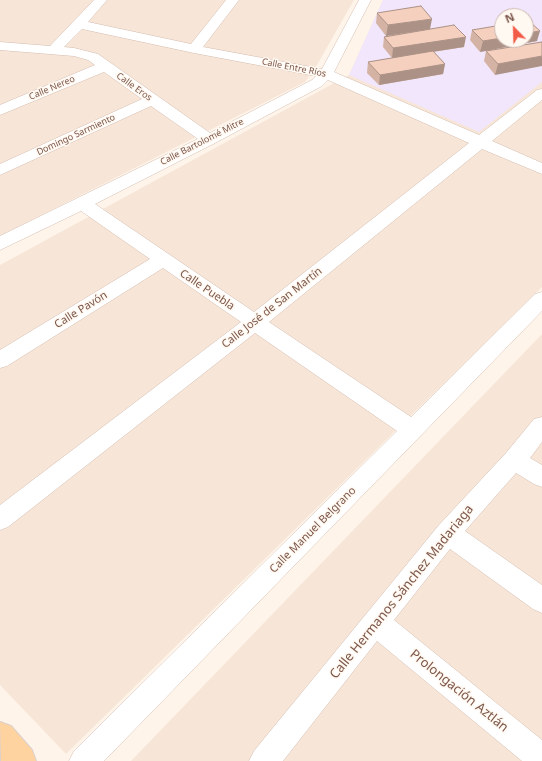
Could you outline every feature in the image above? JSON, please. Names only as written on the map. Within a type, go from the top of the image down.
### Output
[{"type":"main road","points":[[0,737],[20,761]]},
{"type":"street","points":[[54,50],[101,0]]},
{"type":"street","points":[[194,50],[233,0]]},
{"type":"street","name":"Calle Bartolomé Mitre","points":[[0,244],[209,140],[318,82],[326,74],[365,0]]},
{"type":"street","name":"Calle Entre Ríos","points":[[79,24],[194,50],[326,74],[542,169]]},
{"type":"street","name":"Calle Eros","points":[[0,46],[74,52],[93,57],[151,100],[209,140]]},
{"type":"street","points":[[0,58],[23,48]]},
{"type":"street","name":"Calle Nereo","points":[[0,110],[105,66]]},
{"type":"street","name":"Calle José de San Martín","points":[[0,519],[255,322],[542,93]]},
{"type":"street","name":"Domingo Sarmiento","points":[[0,170],[151,100]]},
{"type":"street","name":"Calle Puebla","points":[[82,202],[162,259],[412,430]]},
{"type":"street","name":"Calle Pavón","points":[[0,360],[162,259]]},
{"type":"street","name":"Calle Manuel Belgrano","points":[[84,761],[542,299]]},
{"type":"street","name":"Calle Hermanos Sánchez Madariaga","points":[[264,761],[448,532],[514,460],[542,426]]},
{"type":"street","points":[[514,460],[542,478]]},
{"type":"street","points":[[448,532],[542,600]]},
{"type":"street","name":"Prolongación Aztlán","points":[[376,623],[542,759]]},
{"type":"shaded area","points":[[0,0],[354,0],[317,65],[305,82],[0,236]]},
{"type":"shaded area","points":[[383,0],[542,0],[542,287],[66,754],[0,685],[0,265],[349,75]]},
{"type":"shaded area","points":[[383,0],[542,0],[542,82],[479,132],[349,75]]},
{"type":"shaded area","points":[[542,334],[542,761],[131,761]]},
{"type":"building","points":[[421,6],[432,19],[388,25],[377,13]]},
{"type":"building","points":[[454,25],[466,37],[393,48],[384,37]]},
{"type":"building","points":[[494,26],[494,39],[483,41],[472,30]]},
{"type":"building","points":[[534,26],[540,31],[534,32]]},
{"type":"building","points":[[542,42],[542,56],[498,64],[486,51],[505,48],[534,48],[534,43]]},
{"type":"building","points":[[433,51],[445,64],[380,75],[368,62]]}]
